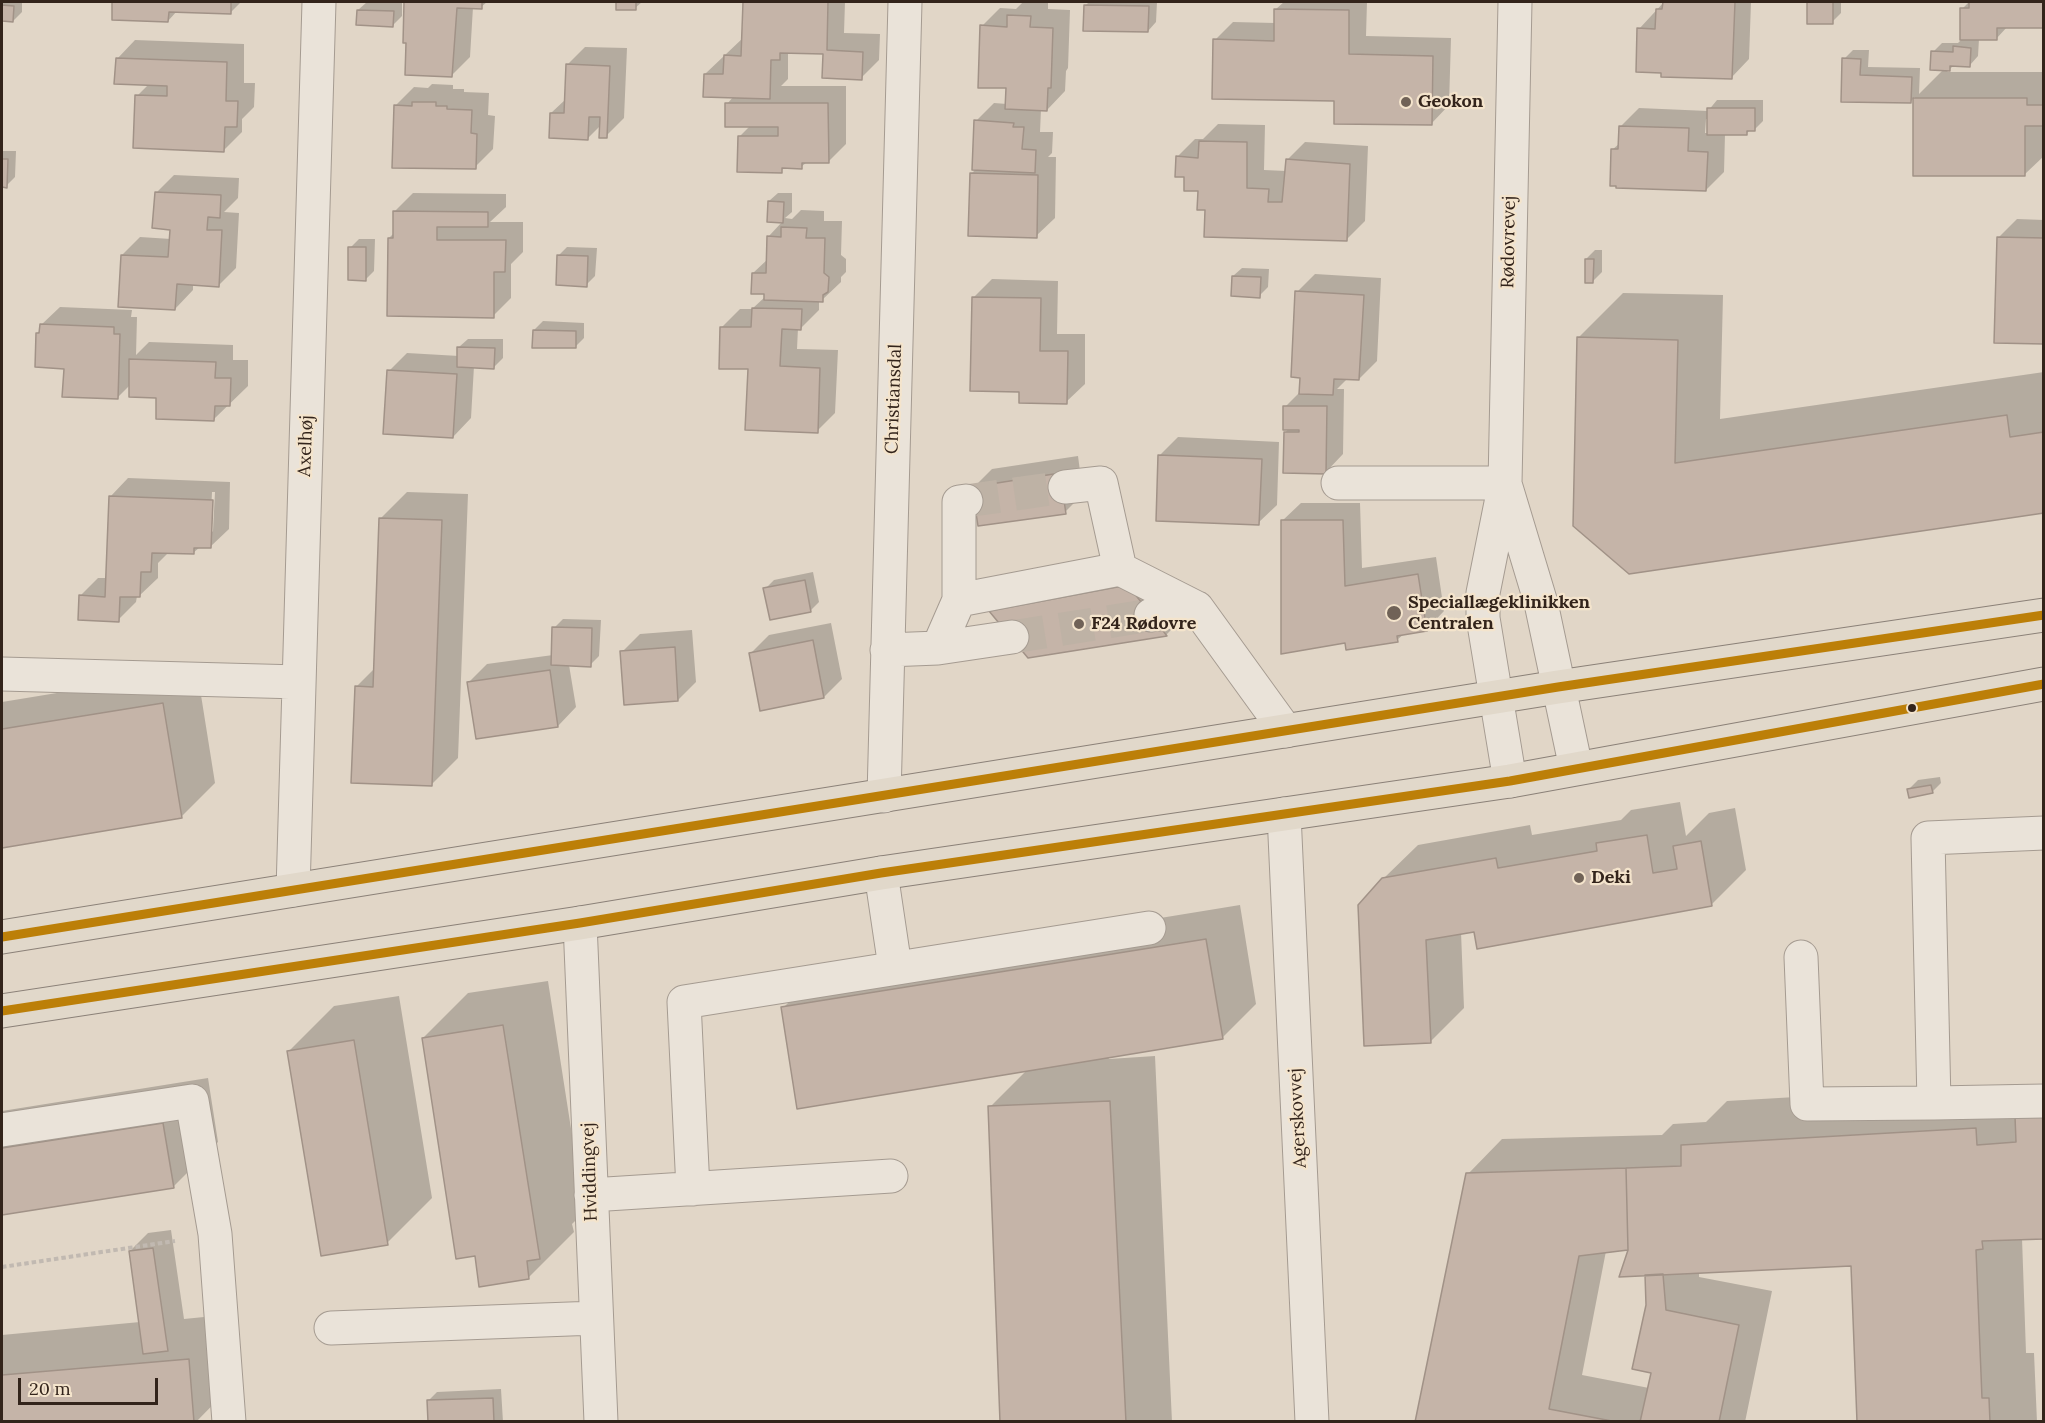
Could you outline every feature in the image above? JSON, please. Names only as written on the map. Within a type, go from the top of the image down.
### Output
[{"type":"main road","points":[[2,937],[1558,687],[2043,615]]},
{"type":"main road","points":[[2,1011],[579,923],[881,873],[1510,781],[2043,684]]},
{"type":"street","name":"Axelhøj","points":[[293,890],[319,2]]},
{"type":"street","name":"Christiansdal","points":[[884,796],[905,2]]},
{"type":"street","name":"Rødovrevej","points":[[1510,781],[1483,618],[1483,593],[1505,483],[1515,2]]},
{"type":"street","points":[[1065,487],[1101,483],[1120,568]]},
{"type":"street","points":[[1338,483],[1505,483]]},
{"type":"street","name":"Rødovrevej","points":[[1505,483],[1541,603],[1576,768]]},
{"type":"street","points":[[938,648],[959,600],[959,502],[966,501]]},
{"type":"street","points":[[959,600],[1120,568],[1197,608],[1286,731]]},
{"type":"street","points":[[1151,615],[1197,608]]},
{"type":"street","points":[[887,651],[938,648],[1012,637]]},
{"type":"street","points":[[2,674],[299,682]]},
{"type":"street","name":"Agerskovvej","points":[[1284,814],[1312,1422]]},
{"type":"street","points":[[1934,1103],[1928,838],[2043,833]]},
{"type":"street","points":[[881,873],[895,968]]},
{"type":"street","name":"Hviddingvej","points":[[579,923],[601,1422]]},
{"type":"street","points":[[693,1189],[684,1002],[1149,928]]},
{"type":"street","points":[[1801,957],[1807,1104],[2043,1101]]},
{"type":"street","points":[[2,1130],[192,1101],[215,1234],[229,1422]]},
{"type":"street","points":[[591,1195],[891,1176]]},
{"type":"street","points":[[331,1328],[596,1318]]},
{"type":"path","points":[[2,1268],[215,1234]]},
{"type":"building","points":[[112,2],[231,2],[231,14],[169,12],[168,22],[112,20]]},
{"type":"building","points":[[404,2],[484,2],[482,9],[457,8],[452,77],[405,75]]},
{"type":"building","points":[[616,2],[636,2],[636,10],[616,10]]},
{"type":"building","points":[[743,2],[828,2],[827,50],[863,52],[862,80],[822,78],[823,54],[780,53],[780,60],[771,60],[770,99],[703,97],[704,74],[723,74],[724,55],[741,56]]},
{"type":"building","points":[[1663,2],[1735,2],[1732,79],[1661,77],[1661,73],[1636,72],[1637,28],[1655,29],[1656,9],[1662,9]]},
{"type":"building","points":[[1807,2],[1833,2],[1833,24],[1807,24]]},
{"type":"building","points":[[1969,2],[2044,2],[2044,28],[1997,28],[1997,40],[1960,40],[1960,8],[1969,8]]},
{"type":"building","points":[[2,5],[14,6],[13,22],[2,21]]},
{"type":"building","points":[[1084,5],[1149,6],[1148,32],[1083,31]]},
{"type":"building","points":[[1274,9],[1349,10],[1349,54],[1433,56],[1432,125],[1334,124],[1334,101],[1212,99],[1213,39],[1274,41]]},
{"type":"building","points":[[357,10],[394,11],[393,27],[356,25]]},
{"type":"building","points":[[1007,15],[1031,16],[1030,27],[1053,28],[1051,88],[1048,88],[1047,111],[1005,109],[1006,88],[978,88],[980,25],[1007,27]]},
{"type":"building","points":[[1953,46],[1971,48],[1970,67],[1950,66],[1950,71],[1930,70],[1931,51],[1953,52]]},
{"type":"building","points":[[116,58],[227,62],[226,101],[238,101],[237,127],[225,127],[224,152],[133,148],[135,95],[167,96],[167,86],[114,84]]},
{"type":"building","points":[[1842,58],[1861,59],[1860,75],[1912,77],[1911,103],[1841,102]]},
{"type":"building","points":[[566,64],[610,66],[607,138],[599,138],[600,117],[589,117],[588,140],[549,138],[550,113],[564,113]]},
{"type":"building","points":[[1913,98],[2027,98],[2027,105],[2044,105],[2044,126],[2025,126],[2025,176],[1913,176]]},
{"type":"building","points":[[412,102],[436,102],[436,106],[447,106],[447,109],[472,110],[471,133],[477,134],[476,169],[392,168],[394,105],[412,106]]},
{"type":"building","points":[[725,103],[828,103],[829,163],[802,163],[802,169],[782,168],[782,173],[737,172],[738,136],[778,136],[778,127],[725,127]]},
{"type":"building","points":[[1707,108],[1755,108],[1755,131],[1747,131],[1747,135],[1707,135]]},
{"type":"building","points":[[974,120],[1014,123],[1013,127],[1024,127],[1022,149],[1036,150],[1035,173],[972,170]]},
{"type":"building","points":[[1619,126],[1689,128],[1688,151],[1708,152],[1706,191],[1610,186],[1611,149],[1618,149]]},
{"type":"building","points":[[1199,141],[1247,142],[1247,188],[1269,189],[1268,202],[1282,202],[1286,159],[1350,164],[1347,241],[1204,237],[1205,210],[1197,210],[1198,191],[1184,191],[1184,177],[1175,177],[1176,156],[1198,158]]},
{"type":"building","points":[[2,159],[8,159],[7,188],[2,187]]},
{"type":"building","points":[[970,173],[1038,175],[1037,238],[968,236]]},
{"type":"building","points":[[155,192],[221,195],[220,218],[208,217],[207,230],[222,230],[219,287],[177,284],[175,310],[118,307],[121,255],[168,257],[170,230],[152,228]]},
{"type":"building","points":[[768,201],[784,202],[783,223],[767,222]]},
{"type":"building","points":[[393,211],[488,212],[488,227],[437,227],[437,240],[506,240],[505,272],[494,272],[494,318],[387,316],[388,238],[393,238]]},
{"type":"building","points":[[781,227],[807,228],[806,238],[825,238],[824,273],[829,277],[828,292],[823,295],[823,302],[764,300],[764,294],[751,294],[752,273],[766,273],[767,236],[781,237]]},
{"type":"building","points":[[1997,237],[2044,238],[2044,344],[1994,343]]},
{"type":"building","points":[[348,247],[366,247],[366,281],[348,280]]},
{"type":"building","points":[[557,255],[588,256],[587,287],[556,285]]},
{"type":"building","points":[[1585,259],[1594,259],[1593,283],[1585,283]]},
{"type":"building","points":[[1232,276],[1261,277],[1260,298],[1231,296]]},
{"type":"building","points":[[1295,291],[1364,295],[1359,380],[1334,379],[1333,395],[1299,394],[1300,378],[1291,377]]},
{"type":"building","points":[[972,297],[1041,298],[1040,351],[1068,351],[1067,404],[1019,403],[1019,392],[970,391]]},
{"type":"building","points":[[752,308],[802,309],[801,330],[782,329],[780,366],[820,368],[818,433],[745,430],[748,369],[719,369],[720,327],[751,327]]},
{"type":"building","points":[[40,324],[114,327],[114,334],[120,334],[118,399],[62,397],[64,369],[35,367],[36,333],[39,333]]},
{"type":"building","points":[[533,330],[576,331],[576,348],[532,348]]},
{"type":"building","points":[[1577,337],[1678,340],[1675,463],[2007,415],[2010,437],[2044,432],[2044,513],[1629,574],[1573,526]]},
{"type":"building","points":[[457,347],[495,348],[494,369],[457,367]]},
{"type":"building","points":[[129,359],[216,362],[215,378],[231,378],[230,406],[215,406],[214,421],[156,419],[156,398],[129,397]]},
{"type":"building","points":[[387,370],[457,374],[453,438],[383,434]]},
{"type":"building","points":[[1283,406],[1327,406],[1326,474],[1283,473],[1284,432],[1299,432],[1299,430],[1283,430]]},
{"type":"building","points":[[1158,455],[1262,459],[1259,525],[1156,521]]},
{"type":"building","points":[[1060,473],[1066,514],[978,526],[972,487]]},
{"type":"building","points":[[109,496],[213,500],[211,548],[194,548],[194,554],[152,553],[151,572],[141,572],[140,597],[120,597],[119,622],[78,620],[79,595],[105,597]]},
{"type":"building","points":[[379,518],[442,520],[432,786],[351,783],[355,686],[373,687]]},
{"type":"building","points":[[1281,520],[1343,520],[1345,586],[1418,574],[1427,631],[1397,636],[1398,642],[1346,650],[1345,643],[1281,654]]},
{"type":"building","points":[[805,580],[811,612],[770,620],[763,588]]},
{"type":"building","name":"F24 Rødovre","points":[[1128,585],[1167,636],[1028,658],[989,611]]},
{"type":"building","points":[[552,627],[592,628],[591,667],[551,665]]},
{"type":"building","points":[[813,640],[824,698],[760,711],[749,653]]},
{"type":"building","points":[[675,647],[678,701],[624,705],[620,651]]},
{"type":"building","points":[[550,670],[558,727],[476,739],[467,682]]},
{"type":"building","points":[[163,703],[182,818],[2,848],[2,729]]},
{"type":"building","points":[[1931,785],[1933,793],[1909,798],[1907,789]]},
{"type":"building","points":[[1647,835],[1653,873],[1677,869],[1673,846],[1701,841],[1712,906],[1477,949],[1474,932],[1426,940],[1431,1043],[1364,1046],[1358,905],[1382,878],[1496,858],[1498,868],[1597,851],[1596,843]]},
{"type":"building","points":[[1206,939],[1223,1039],[797,1109],[781,1007]]},
{"type":"building","points":[[503,1025],[540,1259],[527,1261],[529,1279],[479,1287],[475,1256],[456,1259],[422,1038]]},
{"type":"building","points":[[354,1040],[388,1245],[321,1256],[287,1051]]},
{"type":"building","points":[[1110,1101],[1126,1422],[1000,1422],[988,1106]]},
{"type":"building","points":[[2044,1115],[2044,1239],[1982,1241],[1983,1249],[1976,1250],[1982,1398],[1989,1398],[1990,1422],[1857,1422],[1851,1266],[1619,1277],[1628,1250],[1626,1168],[1681,1166],[1681,1145],[1976,1128],[1977,1145],[2016,1142],[2015,1117]]},
{"type":"building","points":[[163,1123],[174,1188],[2,1215],[2,1148]]},
{"type":"building","points":[[1626,1168],[1628,1250],[1579,1256],[1549,1409],[1617,1422],[1415,1422],[1466,1173]]},
{"type":"building","points":[[153,1248],[168,1351],[143,1354],[129,1251]]},
{"type":"building","points":[[1663,1274],[1666,1310],[1739,1325],[1719,1422],[1640,1422],[1651,1373],[1632,1369],[1646,1305],[1645,1275]]},
{"type":"building","points":[[189,1359],[194,1422],[2,1422],[2,1375]]},
{"type":"building","points":[[493,1398],[494,1422],[428,1422],[427,1400]]},
{"type":"tunnel","points":[[966,501],[1065,487]]},
{"type":"tunnel","points":[[1012,637],[1151,615]]},
{"type":"transit line","points":[[2,937],[1558,687],[2044,615]]},
{"type":"transit line","points":[[2,1011],[580,923],[881,873],[1510,781],[2044,684]]},
{"type":"place","name":"Geokon","points":[[1406,102]]},
{"type":"place","name":"Speciallægeklinikken Centralen","points":[[1394,613]]},
{"type":"place","name":"F24 Rødovre","points":[[1079,624]]},
{"type":"place","name":"Deki","points":[[1579,878]]}]
